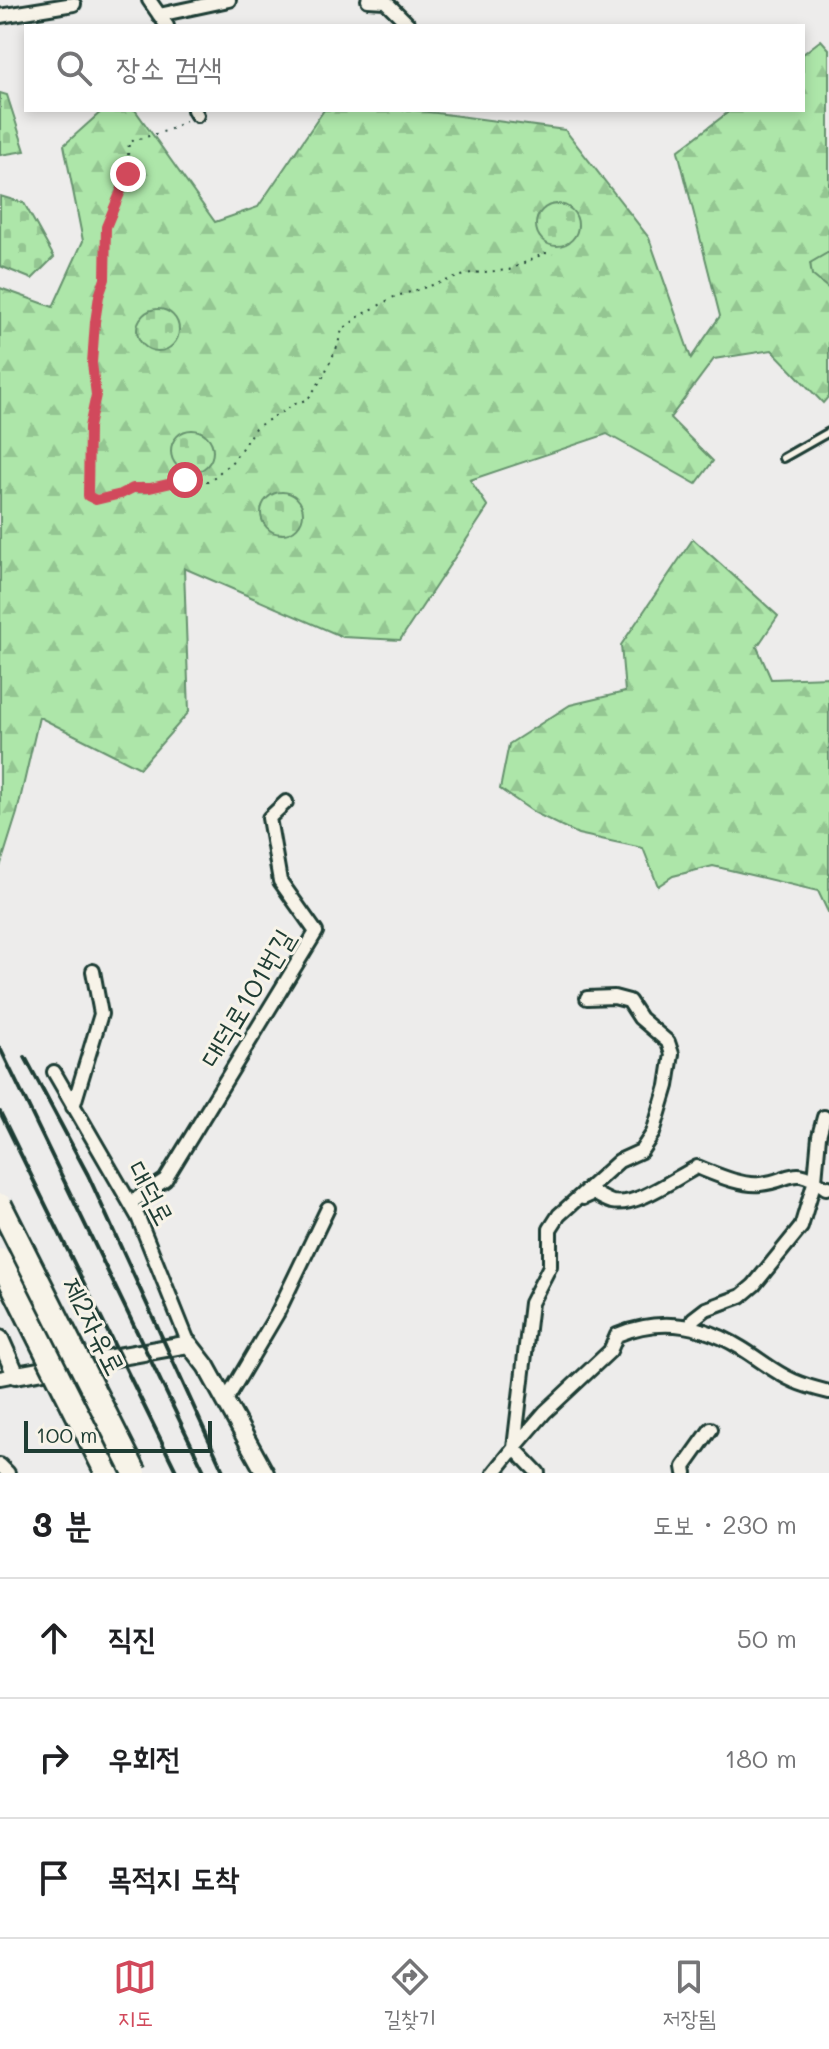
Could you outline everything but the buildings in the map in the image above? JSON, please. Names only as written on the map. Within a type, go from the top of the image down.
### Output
[{"type":"highway","name":"제2자유로","points":[[0,1205],[135,1473]]},
{"type":"highway","name":"제2자유로","points":[[0,1260],[107,1473]]},
{"type":"street","points":[[149,0],[163,20],[229,0]]},
{"type":"street","points":[[368,0],[385,1],[408,24]]},
{"type":"street","points":[[0,16],[36,5],[74,4]]},
{"type":"street","name":"대덕로101번길","points":[[130,1203],[165,1180],[316,932],[280,881],[269,818],[286,802]]},
{"type":"street","points":[[73,1107],[101,1014],[93,971]]},
{"type":"street","points":[[514,1448],[531,1303],[550,1266],[550,1229],[559,1215],[619,1161],[641,1151],[653,1133],[667,1086],[672,1054],[668,1042],[640,1018],[629,1001],[614,997],[587,998]]},
{"type":"street","name":"대덕로","points":[[54,1072],[138,1217],[189,1344],[206,1366],[265,1473]]},
{"type":"street","points":[[692,1326],[693,1319],[706,1309],[741,1296],[754,1285],[801,1227],[815,1180],[824,1117]]},
{"type":"street","points":[[576,1200],[594,1193],[613,1202],[629,1201],[653,1192],[697,1167],[750,1184],[762,1184],[795,1173],[829,1187]]},
{"type":"street","points":[[225,1402],[277,1314],[328,1208]]},
{"type":"street","points":[[494,1473],[545,1412],[610,1351],[617,1335],[635,1328],[665,1323],[692,1326],[737,1345],[793,1381],[829,1392]]},
{"type":"street","points":[[0,1339],[8,1377],[189,1344]]},
{"type":"street","points":[[685,1473],[684,1467],[711,1429]]},
{"type":"street","points":[[514,1448],[538,1473]]},
{"type":"street","points":[[0,1465],[8,1473]]},
{"type":"lane","points":[[783,458],[828,432],[829,442]]},
{"type":"path","points":[[196,112],[169,130],[129,142],[126,182],[106,227],[105,279],[99,296],[93,349],[96,395],[87,449],[90,468],[88,496],[96,500],[133,488],[213,478],[234,460],[255,428],[308,399],[323,377],[342,330],[381,303],[471,273],[496,273],[545,253],[553,254]]},
{"type":"green space","points":[[821,40],[829,49],[829,396],[823,403],[772,350],[714,359],[670,418],[713,461],[696,484],[607,434],[470,480],[488,507],[400,640],[343,637],[184,568],[189,712],[140,768],[39,717],[17,813],[0,867],[0,288],[53,307],[83,241],[64,145],[101,112],[136,112],[215,222],[258,207],[323,112],[429,112],[565,130],[649,238],[691,358],[720,316],[678,151],[728,112],[805,112],[805,52]]},
{"type":"green space","points":[[0,93],[7,95],[25,151],[0,155]]},
{"type":"green space","points":[[0,196],[24,203],[54,257],[32,279],[0,266]]},
{"type":"green space","points":[[557,204],[572,210],[578,225],[572,240],[557,246],[542,240],[536,225],[542,210]]},
{"type":"green space","points":[[829,252],[829,289],[812,275],[810,263]]},
{"type":"green space","points":[[158,309],[173,315],[179,330],[173,345],[158,351],[143,345],[137,330],[143,315]]},
{"type":"green space","points":[[192,430],[207,436],[213,451],[207,466],[192,472],[177,466],[171,451],[177,436]]},
{"type":"green space","points":[[282,492],[297,498],[303,513],[297,528],[282,534],[267,528],[261,513],[267,498]]},
{"type":"green space","points":[[693,539],[778,616],[757,647],[771,679],[829,677],[829,914],[818,891],[713,866],[673,876],[658,886],[643,848],[578,834],[535,813],[500,789],[509,744],[570,705],[625,692],[621,645]]},
{"type":"railway","points":[[0,1048],[205,1473]]},
{"type":"railway","points":[[25,1057],[88,1175],[224,1473]]},
{"type":"railway","points":[[0,1112],[177,1473]]},
{"type":"route","points":[[128,174],[112,209],[104,242],[105,279],[99,296],[92,363],[96,395],[87,449],[90,468],[88,496],[96,500],[133,488],[150,488],[185,480]]}]
